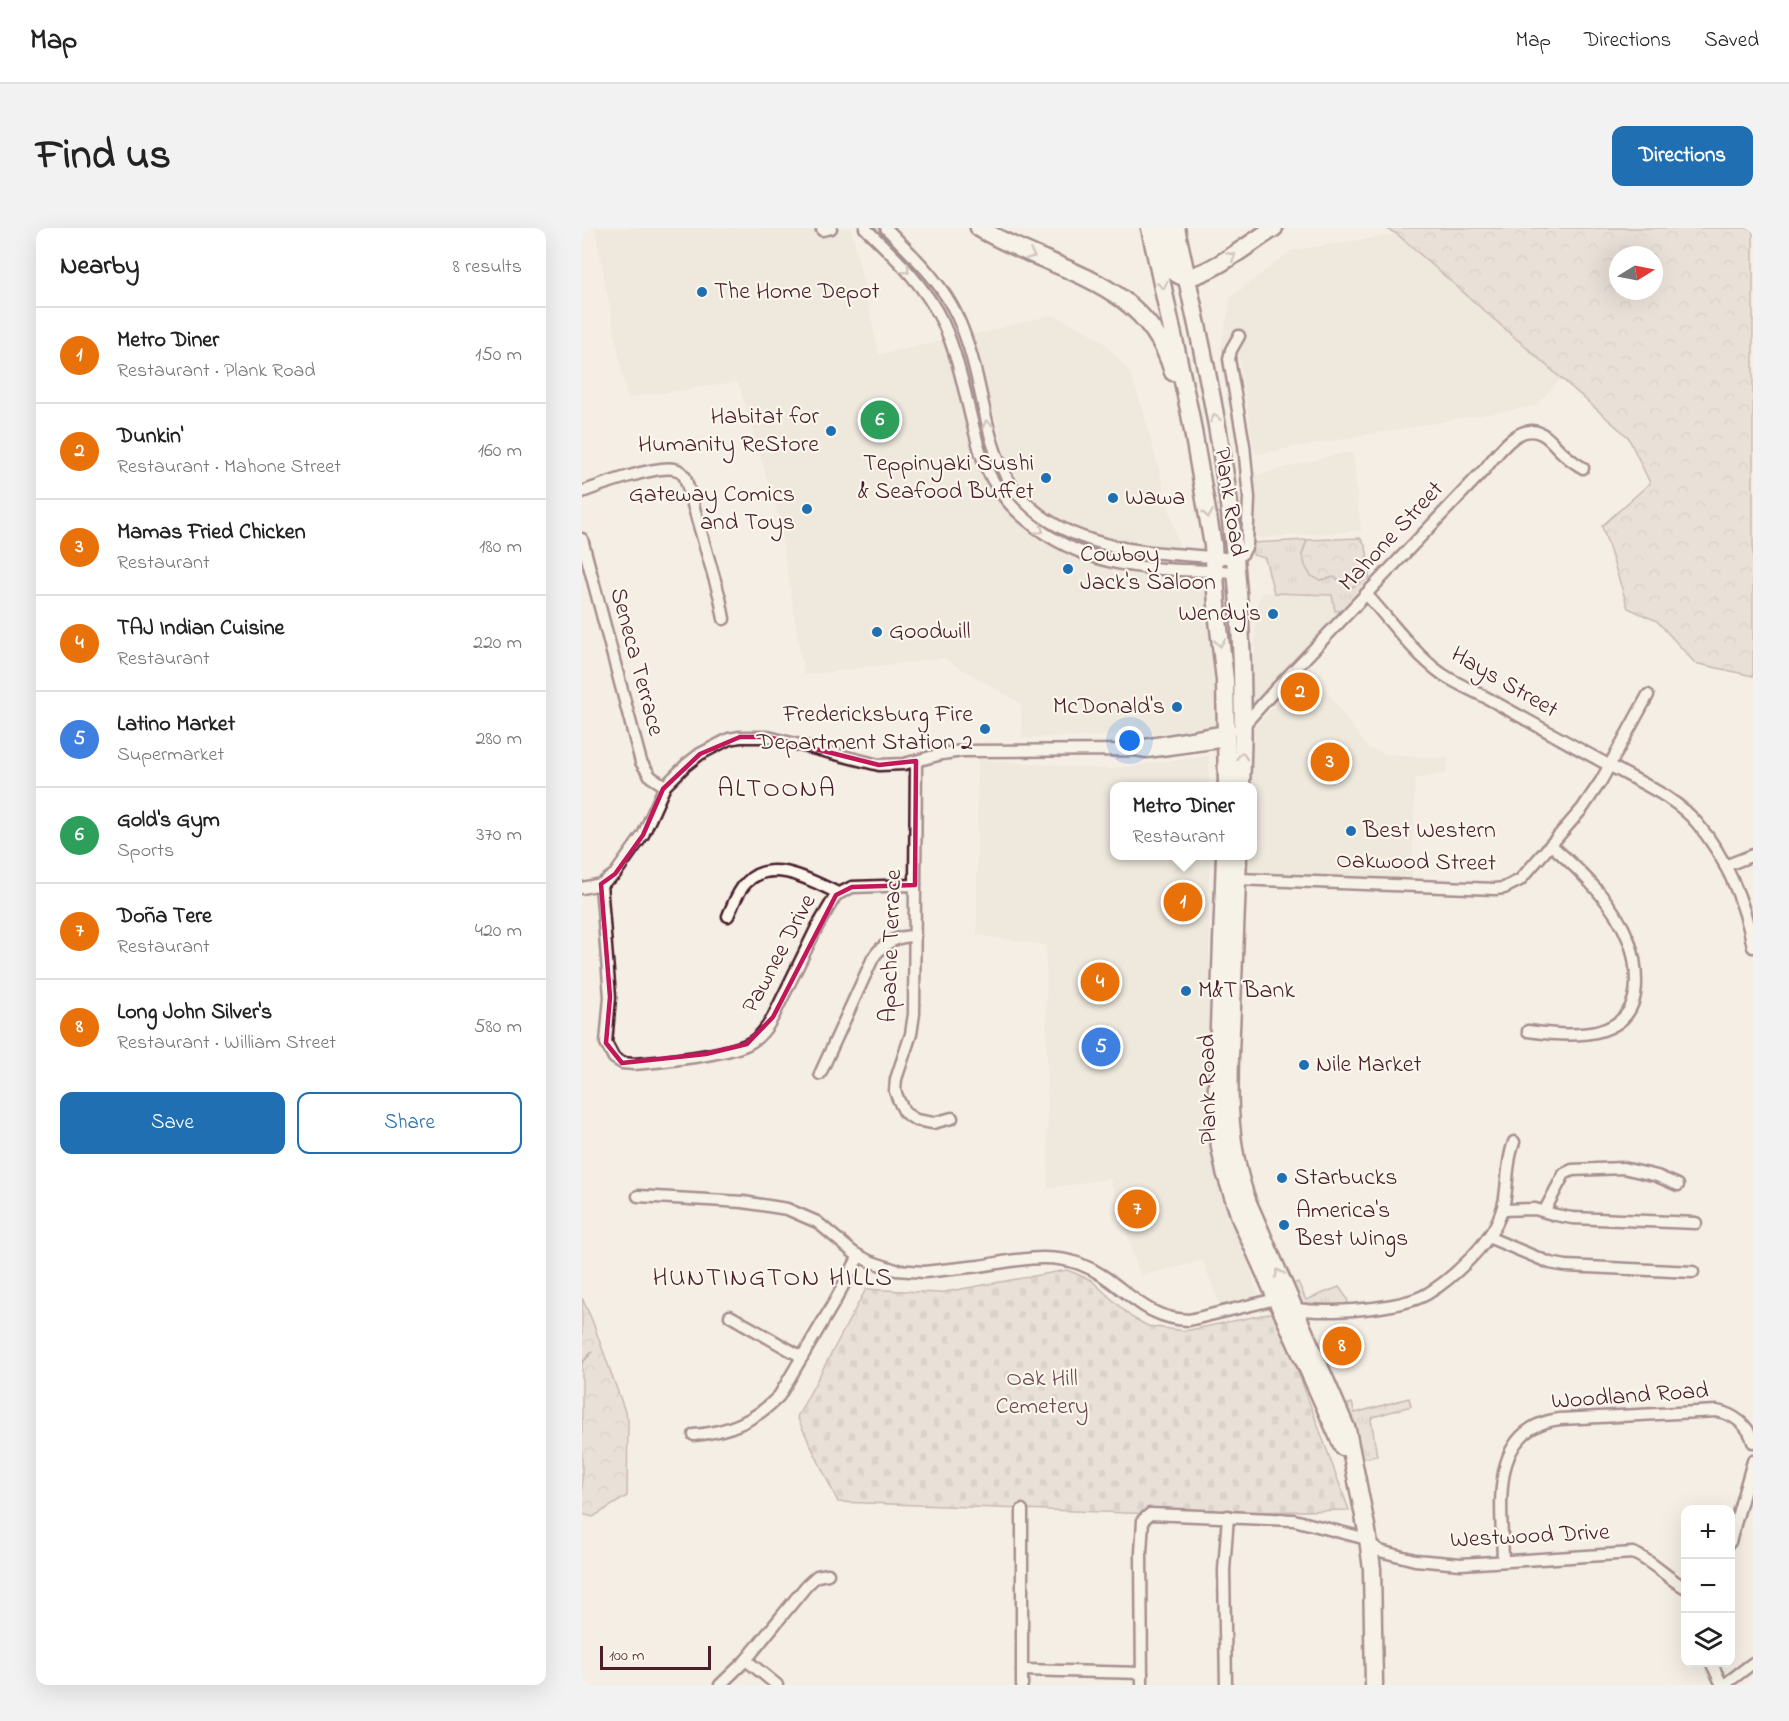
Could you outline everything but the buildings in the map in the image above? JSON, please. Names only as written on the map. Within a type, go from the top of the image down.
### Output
[{"type":"highway","points":[[979,228],[1018,249],[1095,282],[1136,308],[1163,346],[1190,414]]},
{"type":"highway","name":"Plank Road","points":[[1150,228],[1190,414],[1215,564],[1224,680],[1227,782]]},
{"type":"highway","points":[[1162,228],[1173,271],[1178,276],[1186,277],[1215,266],[1274,228]]},
{"type":"highway","name":"Plank Road","points":[[1176,228],[1220,445],[1235,566],[1243,660],[1241,782]]},
{"type":"highway","name":"Plank Road","points":[[1225,860],[1216,1090],[1220,1147],[1232,1194],[1276,1299],[1353,1467]]},
{"type":"highway","name":"Plank Road","points":[[1238,860],[1229,1092],[1233,1144],[1244,1191],[1344,1423],[1353,1467]]},
{"type":"highway","points":[[1223,909],[1227,921],[1235,928]]},
{"type":"highway","points":[[1221,948],[1228,951],[1233,973]]},
{"type":"highway","points":[[1353,1467],[1369,1545],[1374,1595],[1374,1685]]},
{"type":"street","points":[[865,228],[918,284],[936,308],[957,359],[986,468],[999,490],[1018,513],[1052,538],[1110,561],[1141,567],[1215,564]]},
{"type":"street","points":[[886,228],[930,274],[953,307],[966,338],[994,452],[1008,480],[1028,504],[1053,523],[1091,540],[1129,549],[1235,566],[1247,545],[1249,528],[1247,466],[1229,359],[1239,336]]},
{"type":"street","name":"Mahone Street","points":[[1226,736],[1243,726],[1484,470],[1507,442],[1515,436],[1532,431],[1539,433],[1551,441],[1565,456],[1583,468]]},
{"type":"street","points":[[582,492],[655,471],[672,468],[682,473],[720,598],[724,619]]},
{"type":"street","name":"Seneca Terrace","points":[[582,539],[641,762],[651,777],[665,786]]},
{"type":"street","name":"Hays Street","points":[[1366,594],[1426,661],[1455,683],[1495,702],[1673,802],[1686,812],[1698,824],[1725,866],[1744,911],[1753,947]]},
{"type":"street","name":"Oakwood Street","points":[[1237,879],[1495,889],[1512,885],[1520,880],[1551,845],[1595,791],[1648,695]]},
{"type":"street","points":[[582,888],[601,884],[615,874],[643,835],[665,786],[686,765],[700,754],[721,743],[740,737],[768,737],[879,765],[892,765],[962,751],[1135,750],[1147,752],[1226,736]]},
{"type":"street","name":"Apache Terrace","points":[[916,761],[914,1014],[911,1034],[896,1079],[895,1091],[905,1113],[916,1120],[933,1123],[952,1118]]},
{"type":"street","points":[[1528,1031],[1552,1034],[1598,1032],[1618,1023],[1632,1005],[1635,997],[1636,976],[1633,958],[1630,942],[1622,926],[1586,878],[1551,845]]},
{"type":"street","points":[[1725,866],[1753,855]]},
{"type":"street","points":[[728,916],[746,883],[766,872],[793,873],[838,893]]},
{"type":"street","name":"Pawnee Drive","points":[[601,884],[610,997],[606,1043],[614,1058],[622,1064],[738,1048],[762,1034],[773,1017],[831,901],[838,893],[858,886],[915,885]]},
{"type":"street","points":[[820,1074],[873,958],[891,941],[915,936]]},
{"type":"street","points":[[638,1196],[743,1202],[786,1209],[817,1222],[859,1256],[896,1270],[924,1272],[1037,1258],[1066,1260],[1093,1270],[1151,1311],[1178,1320],[1206,1317],[1276,1299],[1295,1309],[1345,1310],[1392,1306],[1420,1297],[1452,1275],[1475,1253],[1488,1238],[1502,1210],[1507,1163],[1514,1142]]},
{"type":"street","points":[[1545,1210],[1564,1174],[1572,1170],[1623,1168],[1657,1176],[1678,1185]]},
{"type":"street","points":[[1502,1210],[1545,1210],[1572,1218],[1696,1223]]},
{"type":"street","points":[[1488,1238],[1550,1263],[1566,1266],[1693,1272]]},
{"type":"street","points":[[694,1435],[732,1428],[758,1415],[779,1396],[859,1256]]},
{"type":"street","points":[[730,1316],[802,1358]]},
{"type":"street","name":"Woodland Road","points":[[1503,1560],[1503,1468],[1510,1451],[1534,1427],[1560,1419],[1717,1411],[1731,1415],[1743,1425]]},
{"type":"street","points":[[1753,1418],[1743,1425],[1750,1433],[1753,1442]]},
{"type":"street","points":[[1735,1527],[1753,1461]]},
{"type":"street","points":[[1022,1510],[1022,1685]]},
{"type":"street","name":"Westwood Drive","points":[[1142,1679],[1141,1553],[1143,1520],[1150,1514],[1228,1516],[1309,1522],[1363,1538],[1369,1545],[1380,1551],[1433,1563],[1461,1564],[1633,1553],[1645,1558],[1681,1586]]},
{"type":"street","points":[[1226,1685],[1224,1570],[1228,1516]]},
{"type":"street","points":[[720,1685],[746,1660],[807,1585],[817,1576],[828,1574]]},
{"type":"street","points":[[746,1660],[777,1685]]},
{"type":"street","points":[[1714,1667],[1723,1685],[1753,1663]]},
{"type":"street","points":[[1022,1670],[1142,1679]]},
{"type":"highlighted area","points":[[740,737],[768,737],[879,765],[916,761],[915,885],[852,887],[836,895],[773,1017],[747,1044],[706,1054],[622,1063],[606,1043],[610,997],[601,884],[615,874],[643,835],[663,789],[700,754]]},
{"type":"shaded area","points":[[595,228],[851,228],[879,355],[946,340],[976,450],[1005,505],[1021,523],[1045,540],[1103,564],[1192,576],[1197,577],[1203,583],[1206,589],[1217,725],[1145,735],[1022,738],[1021,703],[943,658],[804,675],[778,515],[738,382],[627,398]]},
{"type":"shaded area","points":[[1397,234],[1561,379],[1535,406],[1255,454],[1238,351],[1221,350],[1231,297],[1291,251]]},
{"type":"shaded area","points":[[1053,315],[1089,332],[1102,341],[1129,371],[1142,407],[1180,549],[1130,545],[1113,541],[1084,533],[1078,529],[1077,525],[1052,517],[1031,501],[1007,459],[972,335]]},
{"type":"shaded area","points":[[1342,453],[1353,453],[1361,531],[1256,538],[1254,476]]},
{"type":"shaded area","points":[[1262,593],[1332,595],[1335,611],[1340,612],[1252,706],[1257,602]]},
{"type":"shaded area","points":[[1309,667],[1367,747],[1385,754],[1448,758],[1447,773],[1415,779],[1412,878],[1246,872],[1247,860],[1257,860],[1257,782],[1250,782],[1253,730]]},
{"type":"shaded area","points":[[1209,756],[1209,782],[1110,782],[1110,860],[1209,860],[1209,1065],[1215,1161],[1258,1294],[1220,1305],[1203,1261],[1140,1276],[1110,1178],[1048,1189],[1046,945],[977,935],[977,772],[979,760],[1112,769]]},
{"type":"green space","points":[[1385,228],[1753,228],[1753,676],[1695,663],[1657,621],[1628,608],[1602,526],[1650,483],[1628,437],[1397,234]]},
{"type":"green space","points":[[1360,538],[1367,554],[1360,583],[1352,587],[1334,577],[1320,580],[1311,576],[1302,555],[1307,540]]},
{"type":"green space","points":[[1307,540],[1302,555],[1320,580],[1334,577],[1352,587],[1360,582],[1368,562],[1370,584],[1345,610],[1335,611],[1332,595],[1274,593],[1265,558],[1253,555],[1252,543]]},
{"type":"green space","name":"Oak Hill Cemetery","points":[[1067,1270],[1091,1280],[1131,1317],[1148,1326],[1185,1331],[1276,1312],[1349,1510],[1154,1514],[838,1502],[797,1417],[866,1289],[939,1293]]},
{"type":"green space","points":[[1298,1282],[1306,1300],[1339,1287],[1348,1303],[1343,1305],[1302,1303],[1291,1285]]},
{"type":"green space","points":[[582,1298],[628,1420],[627,1496],[593,1517],[582,1514]]},
{"type":"green space","points":[[1409,1398],[1411,1406],[1371,1419],[1377,1456],[1360,1459],[1343,1406],[1352,1403],[1355,1413]]},
{"type":"waterway","points":[[582,1363],[592,1352]]},
{"type":"place","name":"The Home Depot","points":[[702,292]]},
{"type":"place","name":"Gold's Gym","points":[[880,420]]},
{"type":"place","name":"Habitat for Humanity ReStore","points":[[831,431]]},
{"type":"place","name":"Teppinyaki Sushi & Seafood Buffet","points":[[1046,478]]},
{"type":"place","name":"Wawa","points":[[1113,498]]},
{"type":"place","name":"Gateway Comics and Toys","points":[[807,509]]},
{"type":"place","name":"Cowboy Jack's Saloon","points":[[1068,569]]},
{"type":"place","name":"Wendy's","points":[[1273,614]]},
{"type":"place","name":"Goodwill","points":[[877,632]]},
{"type":"place","name":"Dunkin'","points":[[1300,692]]},
{"type":"place","name":"McDonald's","points":[[1177,707]]},
{"type":"place","name":"Fredericksburg Fire Department Station 2","points":[[985,729]]},
{"type":"place","name":"Mamas Fried Chicken","points":[[1330,762]]},
{"type":"place","name":"Best Western","points":[[1351,831]]},
{"type":"place","name":"Metro Diner","points":[[1183,902]]},
{"type":"place","name":"TAJ Indian Cuisine","points":[[1100,982]]},
{"type":"place","name":"M&T Bank","points":[[1186,991]]},
{"type":"place","name":"Latino Market","points":[[1101,1047]]},
{"type":"place","name":"Nile Market","points":[[1304,1065]]},
{"type":"place","name":"Starbucks","points":[[1282,1178]]},
{"type":"place","name":"Doña Tere","points":[[1137,1209]]},
{"type":"place","name":"America's Best Wings","points":[[1284,1225]]},
{"type":"place","name":"Long John Silver's","points":[[1342,1346]]},
{"type":"district","name":"ALTOONA","points":[[777,790]]},
{"type":"district","name":"HUNTINGTON HILLS","points":[[773,1279]]}]
